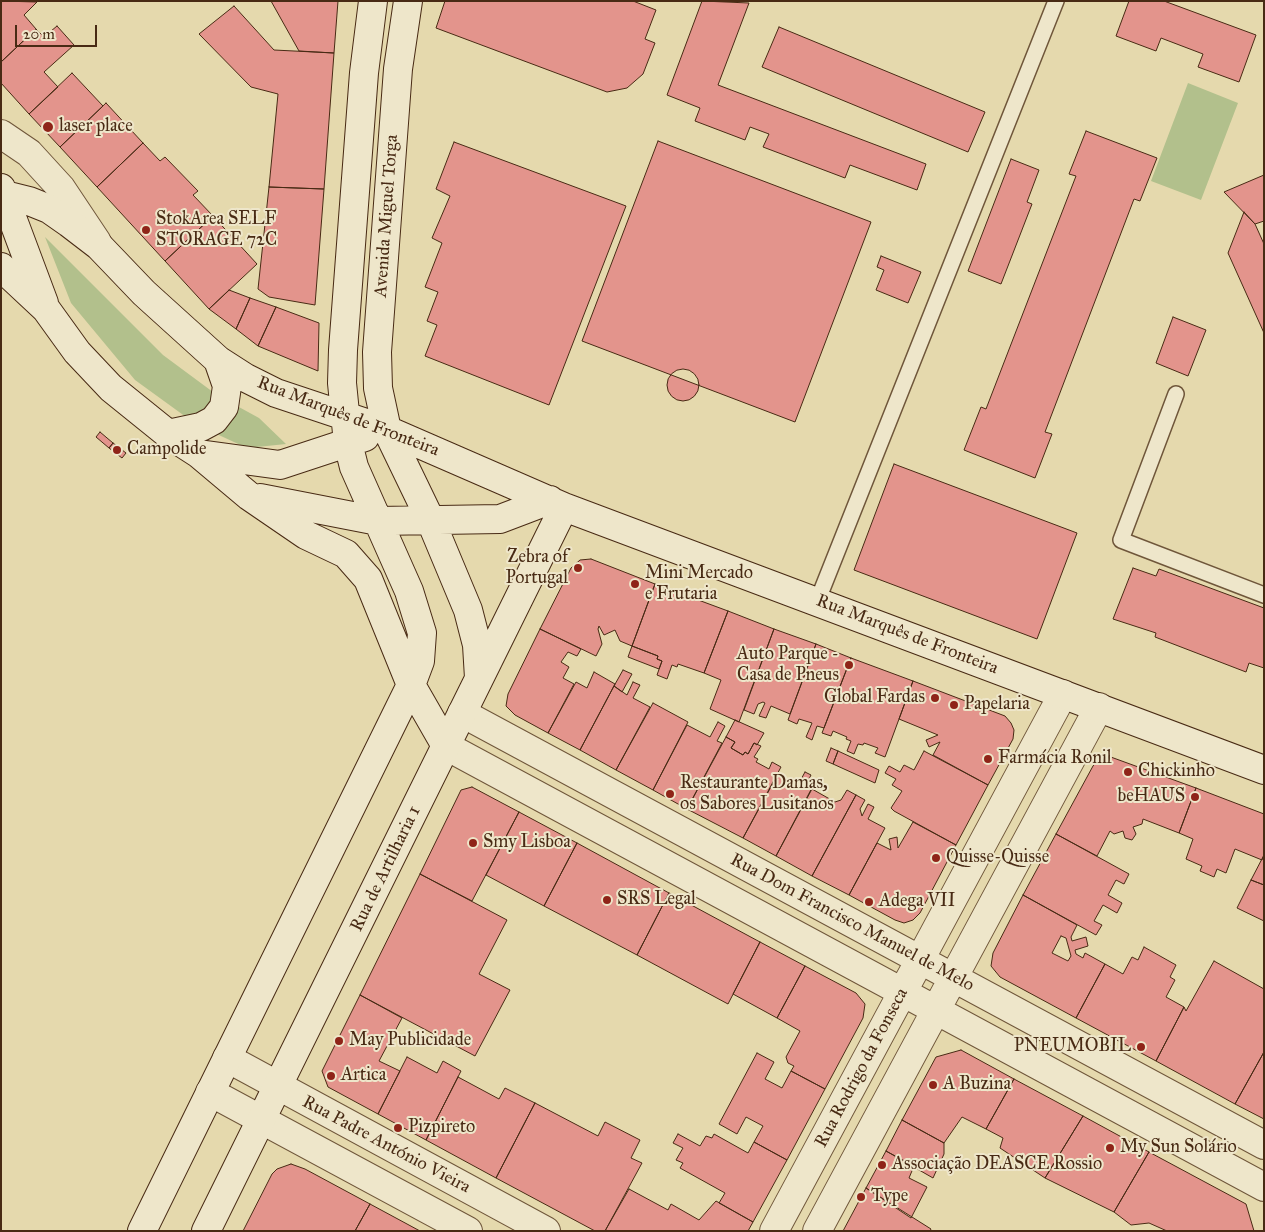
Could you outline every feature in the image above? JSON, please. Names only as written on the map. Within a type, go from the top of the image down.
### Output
[{"type":"main road","name":"Avenida Miguel Torga","points":[[373,1],[363,83],[342,383],[347,430],[354,467],[378,520]]},
{"type":"main road","name":"Avenida Miguel Torga","points":[[408,1],[398,69],[377,352],[378,388],[387,430],[430,519],[468,610],[477,645],[479,680]]},
{"type":"main road","name":"Rua Marquês de Fronteira","points":[[1,134],[29,153],[61,188],[99,246],[144,293],[218,360],[246,378],[347,430],[387,430],[557,503],[1264,770]]},
{"type":"main road","points":[[2,192],[49,209],[99,246]]},
{"type":"main road","points":[[2,192],[46,309]]},
{"type":"main road","points":[[1,267],[46,309],[77,352],[111,388],[168,434],[199,454],[249,496],[306,535],[346,554],[368,579],[411,685],[446,746]]},
{"type":"main road","points":[[168,434],[200,427],[214,420],[224,407],[227,386],[218,360]]},
{"type":"main road","points":[[199,454],[280,465],[347,430]]},
{"type":"main road","points":[[249,496],[378,520],[500,519],[557,503]]},
{"type":"main road","name":"Rua de Artilharia 1","points":[[206,1231],[479,680],[557,503]]},
{"type":"main road","points":[[142,1231],[411,685],[420,661],[422,633],[410,591],[378,520]]},
{"type":"main road","name":"Rua Rodrigo da Fonseca","points":[[774,1231],[1063,694]]},
{"type":"main road","name":"Rua Rodrigo da Fonseca","points":[[817,1231],[1099,707]]},
{"type":"main road","name":"Rua Dom Francisco Manuel de Melo","points":[[462,713],[1253,1139],[1246,1156],[1240,1163],[1233,1166],[1224,1166]]},
{"type":"main road","name":"Rua Dom Francisco Manuel de Melo","points":[[446,746],[1264,1188]]},
{"type":"main road","name":"Rua Padre António Vieira","points":[[227,1058],[546,1231]]},
{"type":"main road","name":"Rua Padre António Vieira","points":[[210,1092],[468,1231]]},
{"type":"lane","points":[[817,602],[1056,1]]},
{"type":"lane","points":[[1176,394],[1121,540],[1264,594]]},
{"type":"green space","points":[[1188,83],[1238,103],[1201,200],[1151,181]]},
{"type":"green space","points":[[45,237],[163,355],[217,395],[259,418],[286,444],[247,448],[197,425],[135,380],[71,303]]},
{"type":"building","points":[[1,1],[37,2],[24,15],[36,29],[1,62]]},
{"type":"building","points":[[271,1],[338,1],[334,53],[299,51]]},
{"type":"building","points":[[445,1],[633,1],[656,10],[645,39],[655,43],[643,74],[627,88],[607,92],[436,28]]},
{"type":"building","points":[[702,1],[749,3],[718,85],[926,164],[917,190],[850,165],[845,178],[763,147],[769,134],[750,127],[745,140],[695,121],[700,108],[667,95]]},
{"type":"building","points":[[1129,1],[1164,1],[1256,35],[1239,82],[1198,67],[1203,54],[1161,38],[1156,51],[1116,36]]},
{"type":"building","points":[[234,6],[274,50],[334,53],[324,189],[269,187],[278,94],[251,87],[199,34]]},
{"type":"building","points":[[57,26],[74,45],[44,72],[58,87],[29,114],[1,83],[1,62],[36,29],[44,37]]},
{"type":"building","points":[[779,27],[985,112],[968,152],[762,67]]},
{"type":"building","points":[[72,73],[103,106],[60,147],[29,114]]},
{"type":"building","points":[[106,103],[143,143],[97,187],[60,147]]},
{"type":"building","points":[[1086,131],[1157,158],[1140,201],[1134,199],[1045,432],[1052,434],[1035,478],[964,450],[981,407],[986,409],[1076,176],[1069,174]]},
{"type":"building","points":[[658,141],[871,222],[795,422],[582,341]]},
{"type":"building","points":[[454,142],[626,206],[549,405],[425,356],[437,325],[427,321],[438,292],[425,287],[442,243],[432,238],[450,196],[436,189]]},
{"type":"building","points":[[143,143],[160,161],[165,157],[198,191],[193,195],[213,216],[165,261],[97,187]]},
{"type":"building","points":[[1011,159],[1039,170],[1027,202],[1032,204],[1001,284],[968,271]]},
{"type":"building","points":[[1264,175],[1264,221],[1255,224],[1224,192]]},
{"type":"building","points":[[269,187],[324,189],[315,305],[269,297],[258,289]]},
{"type":"building","points":[[1244,212],[1255,224],[1264,244],[1264,333],[1228,253]]},
{"type":"building","points":[[213,216],[257,264],[209,309],[165,261]]},
{"type":"building","points":[[881,256],[921,272],[908,303],[876,290],[884,270],[877,267]]},
{"type":"building","points":[[229,290],[250,298],[236,329],[209,309]]},
{"type":"building","points":[[250,298],[276,307],[258,346],[236,329]]},
{"type":"building","points":[[276,307],[319,323],[318,371],[258,346]]},
{"type":"building","points":[[1173,317],[1206,330],[1188,376],[1156,363]]},
{"type":"building","points":[[683,369],[695,373],[699,385],[695,397],[683,401],[671,397],[667,385],[671,373]]},
{"type":"building","points":[[100,432],[113,443],[109,448],[96,437]]},
{"type":"building","points":[[113,443],[126,453],[122,458],[109,448]]},
{"type":"building","points":[[894,464],[1077,533],[1037,639],[854,570]]},
{"type":"building","points":[[591,559],[655,584],[632,646],[620,641],[615,630],[604,635],[599,626],[602,644],[596,656],[540,629],[571,568],[580,560]]},
{"type":"building","points":[[1133,568],[1156,576],[1159,569],[1264,608],[1264,668],[1249,663],[1246,672],[1155,637],[1156,633],[1113,619]]},
{"type":"building","points":[[655,584],[728,611],[704,673],[678,664],[677,667],[672,665],[667,679],[657,675],[662,661],[657,659],[658,656],[632,646]]},
{"type":"building","points":[[728,611],[774,629],[739,722],[710,709],[721,680],[704,673]]},
{"type":"building","points":[[540,629],[581,649],[577,656],[568,652],[561,662],[569,667],[563,678],[574,684],[548,733],[515,715],[506,706],[508,694]]},
{"type":"building","points":[[774,629],[816,644],[790,714],[771,706],[766,718],[759,716],[765,703],[763,702],[758,704],[754,714],[744,710]]},
{"type":"building","points":[[816,644],[851,658],[824,728],[817,726],[812,740],[806,737],[812,723],[799,719],[797,724],[788,720]]},
{"type":"building","points":[[632,646],[658,656],[657,659],[662,661],[659,669],[628,657]]},
{"type":"building","points":[[851,658],[913,681],[885,757],[875,753],[878,748],[864,743],[863,745],[858,744],[854,754],[847,751],[851,741],[846,739],[847,737],[833,731],[831,736],[822,733]]},
{"type":"building","points":[[623,670],[632,674],[622,692],[614,686]]},
{"type":"building","points":[[594,672],[615,684],[580,750],[548,733],[576,682],[587,688]]},
{"type":"building","points":[[913,681],[1005,716],[1011,723],[1014,730],[1013,739],[988,785],[933,755],[940,742],[929,747],[926,740],[938,735],[899,719]]},
{"type":"building","points":[[633,682],[640,685],[633,698],[650,707],[616,770],[580,750],[614,686],[627,695]]},
{"type":"building","points":[[653,703],[688,722],[653,790],[616,770]]},
{"type":"building","points":[[735,720],[764,733],[757,745],[754,743],[748,754],[745,752],[743,755],[731,748],[735,742],[726,737]]},
{"type":"building","points":[[718,722],[725,726],[717,741],[722,743],[687,809],[653,790],[687,725],[710,737]]},
{"type":"building","points":[[726,737],[735,742],[731,748],[743,755],[745,752],[748,754],[754,743],[761,746],[754,757],[758,759],[756,762],[769,769],[772,762],[781,767],[743,838],[687,809]]},
{"type":"building","points":[[831,748],[838,751],[833,764],[826,761]]},
{"type":"building","points":[[838,751],[879,770],[875,783],[833,764]]},
{"type":"building","points":[[924,751],[988,785],[956,845],[891,808],[902,791],[892,785],[896,779],[885,773],[889,766],[900,772],[904,765],[914,770]]},
{"type":"building","points":[[1108,756],[1196,788],[1179,833],[1143,819],[1142,824],[1133,827],[1136,834],[1132,840],[1125,838],[1123,831],[1114,834],[1110,831],[1097,856],[1056,834],[1093,766],[1097,761]]},
{"type":"building","points":[[805,772],[811,775],[809,779],[815,782],[776,856],[743,838],[778,774],[798,785]]},
{"type":"building","points":[[472,787],[519,812],[472,901],[420,874],[461,790]]},
{"type":"building","points":[[1196,788],[1264,814],[1264,855],[1262,860],[1235,849],[1226,873],[1217,869],[1214,877],[1200,871],[1202,866],[1186,859],[1193,839],[1179,833]]},
{"type":"building","points":[[812,789],[835,802],[841,800],[847,790],[856,795],[812,876],[776,856]]},
{"type":"building","points":[[856,795],[865,800],[860,809],[862,816],[868,804],[874,807],[868,819],[885,828],[849,895],[812,876]]},
{"type":"building","points":[[519,812],[577,843],[544,906],[486,875]]},
{"type":"building","points":[[913,822],[956,845],[920,913],[913,920],[904,923],[849,895],[877,843],[891,850],[889,839],[897,837],[898,848]]},
{"type":"building","points":[[1056,834],[1129,874],[1124,884],[1116,880],[1108,895],[1122,903],[1117,913],[1103,905],[1094,921],[1102,925],[1096,935],[1023,895]]},
{"type":"building","name":"SRS Legal","points":[[577,843],[669,893],[637,955],[544,906]]},
{"type":"building","points":[[1264,855],[1264,885],[1251,880]]},
{"type":"building","points":[[420,874],[507,920],[479,974],[510,990],[475,1056],[360,995]]},
{"type":"building","points":[[1251,880],[1264,885],[1264,921],[1237,908]]},
{"type":"building","points":[[669,893],[760,942],[728,1004],[637,955]]},
{"type":"building","points":[[1023,895],[1077,925],[1071,937],[1072,941],[1086,937],[1088,946],[1075,950],[1076,954],[1083,958],[1085,953],[1105,964],[1076,1018],[1000,977],[991,966],[993,953]],"holes":[[[1061,936],[1066,938],[1071,956],[1068,961],[1052,953]]]},
{"type":"building","points":[[760,942],[805,966],[777,1018],[733,994]]},
{"type":"building","points":[[1144,947],[1176,965],[1170,977],[1175,980],[1166,997],[1184,1007],[1156,1061],[1076,1018],[1105,964],[1123,974],[1132,957],[1138,960]]},
{"type":"building","points":[[1214,961],[1264,989],[1264,1052],[1235,1104],[1156,1061],[1184,1007],[1186,1011]]},
{"type":"building","points":[[805,966],[856,993],[865,1004],[863,1018],[825,1089],[791,1071],[794,1066],[788,1063],[786,1057],[800,1031],[777,1018]]},
{"type":"building","points":[[360,995],[402,1018],[379,1061],[400,1071],[378,1114],[328,1087],[322,1071]]},
{"type":"building","points":[[961,1050],[1014,1079],[986,1129],[962,1117],[944,1143],[902,1120],[936,1057]]},
{"type":"building","points":[[1264,1052],[1264,1119],[1235,1104]]},
{"type":"building","points":[[757,1053],[774,1062],[765,1079],[782,1088],[791,1071],[825,1089],[787,1160],[754,1142],[763,1126],[746,1117],[737,1134],[719,1124]]},
{"type":"building","points":[[407,1057],[437,1073],[443,1061],[461,1071],[426,1140],[378,1114]]},
{"type":"building","points":[[458,1077],[499,1099],[505,1088],[535,1103],[496,1178],[426,1140]]},
{"type":"building","points":[[1014,1079],[1083,1116],[1045,1178],[1000,1148],[1003,1138],[986,1129]]},
{"type":"building","points":[[535,1103],[598,1136],[605,1122],[640,1140],[631,1158],[642,1163],[605,1231],[595,1231],[496,1178]]},
{"type":"building","points":[[1083,1116],[1149,1152],[1114,1212],[1045,1178]]},
{"type":"building","points":[[902,1120],[944,1143],[944,1154],[933,1178],[886,1151]]},
{"type":"building","points":[[678,1134],[700,1146],[706,1136],[712,1138],[714,1134],[748,1153],[754,1142],[787,1160],[753,1222],[719,1203],[725,1193],[680,1168],[683,1163],[676,1160],[683,1148],[673,1143]]},
{"type":"building","points":[[886,1151],[914,1166],[909,1178],[927,1187],[911,1218],[866,1188]]},
{"type":"building","points":[[1149,1152],[1246,1204],[1254,1231],[1167,1231],[1149,1223],[1131,1225],[1114,1212]]},
{"type":"building","points":[[291,1164],[305,1169],[370,1204],[355,1231],[243,1231],[272,1174],[277,1169]]},
{"type":"building","points":[[866,1188],[931,1229],[930,1231],[843,1231]]},
{"type":"building","points":[[629,1189],[668,1210],[671,1204],[699,1220],[716,1201],[753,1222],[748,1231],[605,1231]]},
{"type":"building","points":[[370,1204],[420,1231],[355,1231]]},
{"type":"place","name":"laser place","points":[[48,127]]},
{"type":"place","name":"StokArea SELF STORAGE 72C","points":[[146,230]]},
{"type":"place","name":"Campolide","points":[[117,450]]},
{"type":"place","name":"Zebra of Portugal","points":[[578,568]]},
{"type":"place","name":"Mini Mercado e Frutaria","points":[[635,584]]},
{"type":"place","name":"Auto Parque - Casa de Pneus","points":[[849,665]]},
{"type":"place","name":"Global Fardas","points":[[935,698]]},
{"type":"place","name":"Papelaria","points":[[954,705]]},
{"type":"place","name":"Farmácia Ronil","points":[[988,759]]},
{"type":"place","name":"Chickinho","points":[[1128,772]]},
{"type":"place","name":"Restaurante Damas, os Sabores Lusitanos","points":[[670,794]]},
{"type":"place","name":"beHAUS","points":[[1195,797]]},
{"type":"place","name":"Smy Lisboa","points":[[473,843]]},
{"type":"place","name":"Quisse-Quisse","points":[[936,858]]},
{"type":"place","name":"SRS Legal","points":[[607,900]]},
{"type":"place","name":"Adega VII","points":[[869,902]]},
{"type":"place","name":"May Publicidade","points":[[339,1041]]},
{"type":"place","name":"PNEUMOBIL","points":[[1141,1047]]},
{"type":"place","name":"Artica","points":[[331,1076]]},
{"type":"place","name":"A Buzina","points":[[933,1085]]},
{"type":"place","name":"Pizpireto","points":[[398,1128]]},
{"type":"place","name":"My Sun Solário","points":[[1110,1148]]},
{"type":"place","name":"Associação DEASCE Rossio","points":[[882,1165]]},
{"type":"place","name":"Type","points":[[861,1197]]}]
